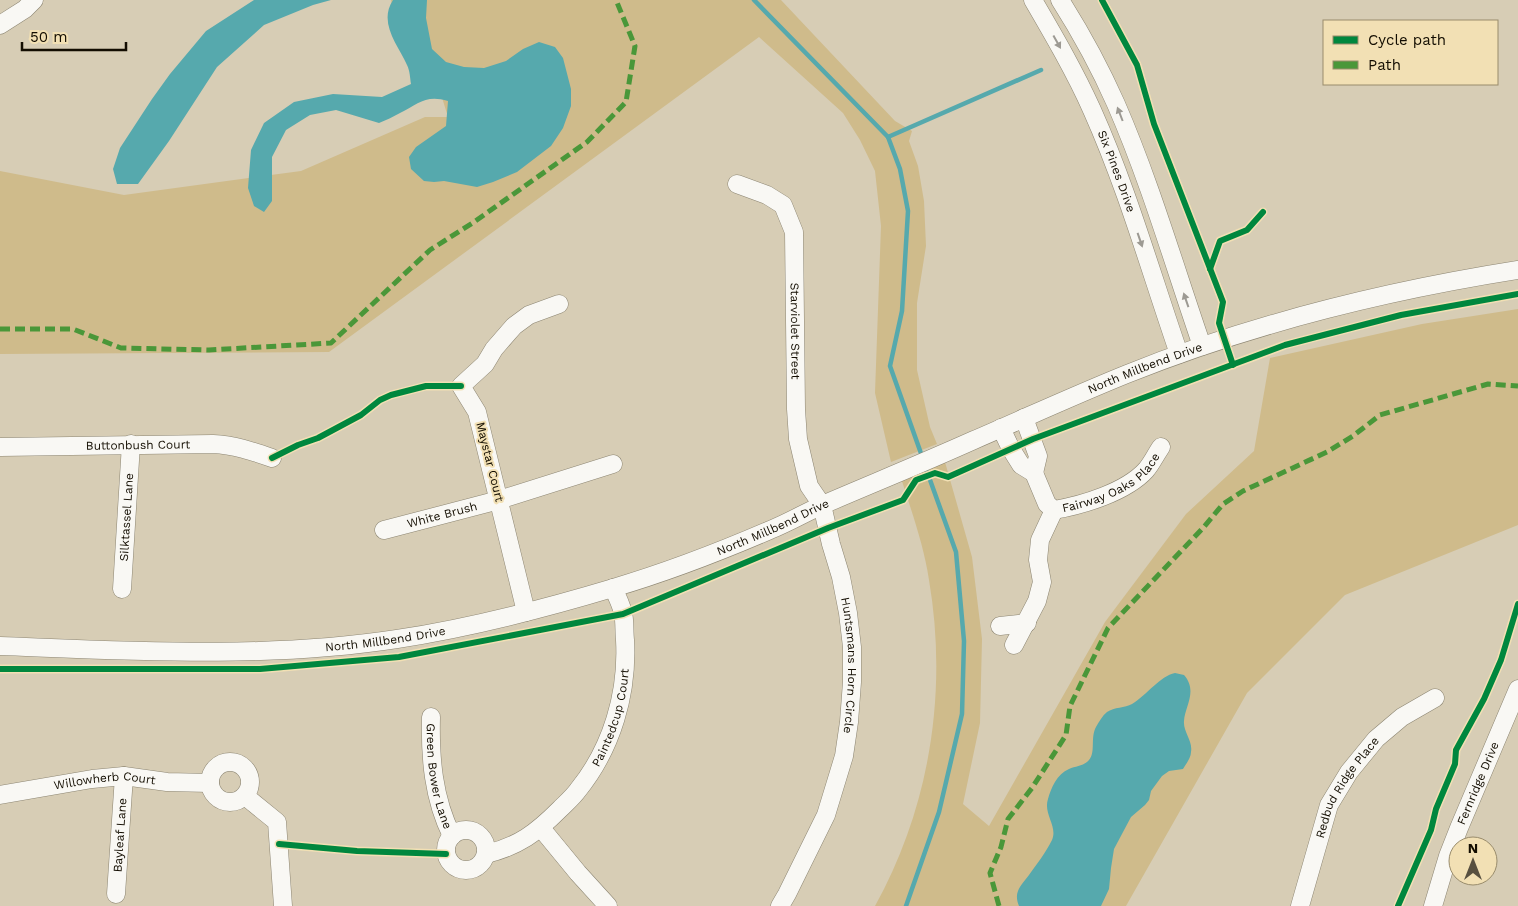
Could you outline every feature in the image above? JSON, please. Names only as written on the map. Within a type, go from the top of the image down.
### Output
[{"type":"street","points":[[0,25],[25,9],[34,0]]},
{"type":"street","name":"Six Pines Drive","points":[[1033,0],[1080,84],[1107,146],[1118,173],[1179,354]]},
{"type":"street","name":"Six Pines Drive","points":[[1060,0],[1103,76],[1129,137],[1144,174],[1202,346]]},
{"type":"street","points":[[1107,146],[1129,137]]},
{"type":"street","name":"Starviolet Street","points":[[737,184],[767,196],[782,205],[794,232],[798,438],[809,486],[822,505]]},
{"type":"street","name":"North Millbend Drive","points":[[0,646],[183,652],[259,651],[395,640],[456,629],[526,612],[613,588],[681,566],[773,529],[822,505],[1126,374],[1202,346],[1264,326],[1429,285],[1518,270]]},
{"type":"street","name":"Maystar Court","points":[[526,612],[477,412],[461,386],[485,364],[494,349],[514,326],[529,315],[559,304]]},
{"type":"street","name":"Fairway Oaks Place","points":[[1024,418],[1038,456],[1034,473]]},
{"type":"street","name":"Fairway Oaks Place","points":[[1001,428],[1010,449],[1021,465],[1034,473],[1047,504],[1054,510],[1070,508],[1120,489],[1136,479],[1148,468],[1161,447]]},
{"type":"street","name":"Buttonbush Court","points":[[0,447],[131,444],[228,445],[244,448],[272,458]]},
{"type":"street","name":"Silktassel Lane","points":[[122,589],[131,444]]},
{"type":"street","name":"White Brush","points":[[384,530],[499,500],[613,464]]},
{"type":"street","name":"Huntsmans Horn Circle","points":[[780,906],[826,815],[844,756],[849,722],[852,647],[848,613],[841,577],[822,505]]},
{"type":"street","name":"Fairway Oaks Place","points":[[1014,645],[1037,601],[1042,582],[1038,560],[1040,540],[1054,510]]},
{"type":"street","name":"Paintedcup Court","points":[[452,836],[447,841],[445,847],[450,864],[465,871],[472,870],[480,865],[486,854],[504,850],[541,828],[578,791],[594,767],[608,740],[623,685],[626,656],[623,614],[613,588]]},
{"type":"street","points":[[1000,626],[1027,623]]},
{"type":"street","name":"Fernridge Drive","points":[[1433,906],[1454,842],[1511,726],[1518,690]]},
{"type":"street","name":"Redbud Ridge Place","points":[[1300,906],[1329,805],[1349,772],[1376,739],[1402,716],[1435,698]]},
{"type":"street","name":"Green Bower Lane","points":[[431,716],[431,763],[441,811],[452,836]]},
{"type":"street","points":[[228,762],[235,762],[245,768],[250,779],[250,788],[245,796],[236,802],[223,801],[212,792],[210,783],[212,772],[216,767],[228,762]]},
{"type":"street","name":"Willowherb Court","points":[[0,795],[92,779],[124,776],[167,782],[210,783]]},
{"type":"street","name":"Bayleaf Lane","points":[[116,894],[124,776]]},
{"type":"street","points":[[245,796],[277,822],[283,906]]},
{"type":"street","points":[[541,828],[608,906]]},
{"type":"street","points":[[452,836],[464,830],[474,832],[483,839],[486,854]]},
{"type":"shaded area","points":[[391,0],[781,0],[895,121],[912,131],[909,141],[918,166],[924,201],[926,246],[917,303],[917,370],[930,427],[937,444],[891,462],[875,393],[881,226],[875,171],[860,140],[843,113],[759,37],[329,352],[0,354],[0,171],[124,195],[301,171],[425,117],[448,117],[440,91],[395,29]]},
{"type":"shaded area","points":[[1518,309],[1518,525],[1345,595],[1247,693],[1126,906],[875,906],[894,868],[909,829],[921,789],[930,748],[935,706],[934,622],[929,580],[921,542],[902,481],[945,462],[972,557],[982,639],[980,723],[963,804],[989,826],[1105,622],[1186,514],[1254,451],[1270,358],[1422,324]]},
{"type":"water","points":[[254,0],[331,0],[313,5],[264,25],[217,67],[169,141],[138,184],[117,184],[113,169],[120,148],[170,74],[206,31]]},
{"type":"water","points":[[393,0],[427,0],[426,18],[432,49],[446,62],[464,67],[484,68],[506,61],[523,49],[539,42],[555,47],[563,58],[571,89],[571,106],[563,128],[551,146],[517,172],[477,187],[444,181],[424,181],[411,169],[409,157],[416,147],[446,126],[448,101],[428,99],[379,123],[336,110],[310,115],[286,130],[272,157],[272,201],[264,212],[254,206],[248,188],[251,150],[264,123],[294,102],[333,94],[382,97],[411,84],[408,67],[388,25],[389,9]]},
{"type":"water","points":[[1175,673],[1184,675],[1190,687],[1190,698],[1184,725],[1191,744],[1190,756],[1183,769],[1169,771],[1162,776],[1151,791],[1149,800],[1131,817],[1114,849],[1109,889],[1101,906],[1019,906],[1017,893],[1019,889],[1052,840],[1053,830],[1047,804],[1055,782],[1065,771],[1082,765],[1089,760],[1092,753],[1094,731],[1105,714],[1110,710],[1132,704],[1164,678]]},
{"type":"waterway","points":[[754,0],[888,137],[900,169],[908,211],[902,311],[890,366],[923,459]]},
{"type":"waterway","points":[[888,137],[1041,70]]},
{"type":"waterway","points":[[906,906],[939,812],[962,714],[964,641],[956,552],[925,466]]},
{"type":"marked path","points":[[0,329],[73,329],[121,348],[209,350],[331,343],[430,250],[474,222],[587,142],[626,102],[635,46],[616,0]]},
{"type":"marked path","points":[[999,906],[990,873],[1001,847],[1008,819],[1032,788],[1066,735],[1070,706],[1108,628],[1203,528],[1223,504],[1243,491],[1327,452],[1353,436],[1380,415],[1488,384],[1518,386]]},
{"type":"cycle path","points":[[1102,0],[1137,65],[1154,124],[1223,302],[1219,323],[1233,365]]},
{"type":"cycle path","points":[[1210,269],[1220,241],[1247,230],[1263,212]]},
{"type":"cycle path","points":[[0,669],[260,669],[399,657],[623,614],[828,528],[903,500],[916,480],[935,473],[948,477],[1033,439],[1285,345],[1401,315],[1518,294]]},
{"type":"cycle path","points":[[272,458],[298,445],[318,438],[361,415],[380,400],[391,395],[426,386],[461,386]]},
{"type":"cycle path","points":[[1398,906],[1431,830],[1436,809],[1455,764],[1456,750],[1484,699],[1501,660],[1518,604]]},
{"type":"cycle path","points":[[279,844],[357,851],[446,854]]}]
